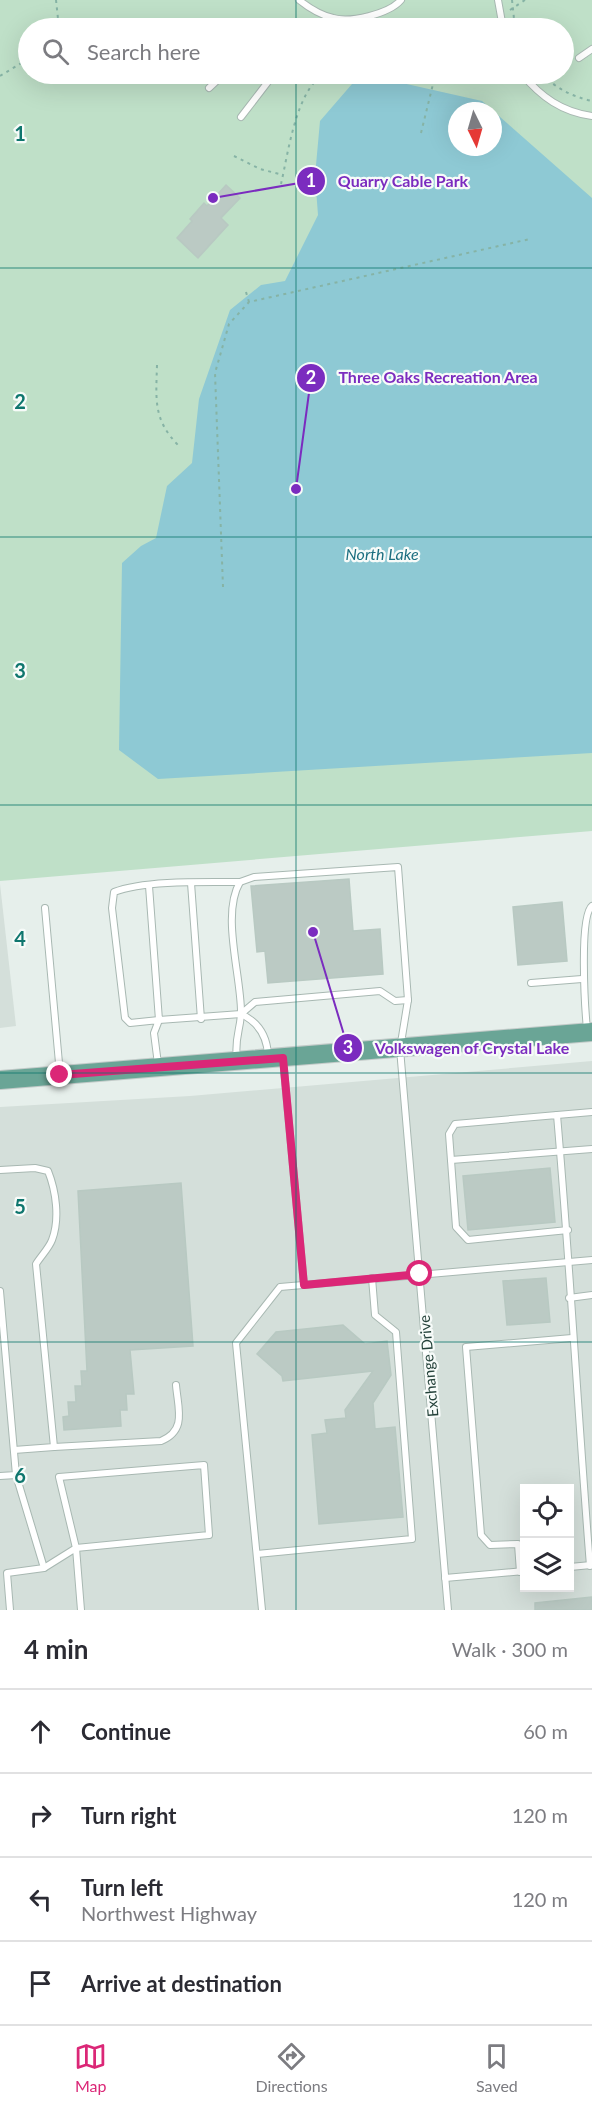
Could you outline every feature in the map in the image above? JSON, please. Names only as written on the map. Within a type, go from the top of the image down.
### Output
[{"type":"main road","points":[[0,1080],[590,1032]]},
{"type":"lane","points":[[299,0],[311,9],[333,18]]},
{"type":"lane","points":[[346,18],[377,15],[401,0]]},
{"type":"lane","points":[[498,0],[501,18]]},
{"type":"lane","points":[[579,58],[592,49]]},
{"type":"lane","points":[[209,88],[213,84]]},
{"type":"lane","points":[[241,117],[266,84]]},
{"type":"lane","points":[[531,84],[547,101],[577,114],[592,116]]},
{"type":"lane","name":"Exchange Drive","points":[[240,882],[254,877],[398,867],[408,1000],[400,1049],[448,1610]]},
{"type":"lane","points":[[240,882],[149,886],[124,888],[114,892],[112,908],[125,1018],[130,1023],[241,1014],[253,1020],[260,1030],[275,1059],[304,1285]]},
{"type":"lane","points":[[237,1062],[235,1045],[241,1014],[233,934],[234,892],[240,882]]},
{"type":"lane","points":[[191,883],[201,1018]]},
{"type":"lane","points":[[149,886],[159,1020],[154,1033],[158,1068]]},
{"type":"lane","points":[[590,1032],[582,979],[586,967],[585,918],[592,906]]},
{"type":"lane","points":[[45,908],[60,1075]]},
{"type":"lane","points":[[531,983],[582,979]]},
{"type":"lane","points":[[241,1014],[255,1002],[368,992],[380,992],[395,1001],[408,1000]]},
{"type":"lane","points":[[568,1230],[468,1240],[456,1227],[449,1134],[455,1124],[592,1112]]},
{"type":"lane","points":[[557,1115],[568,1230],[569,1298],[591,1565],[574,1567]]},
{"type":"lane","points":[[451,1160],[592,1149]]},
{"type":"lane","points":[[0,1170],[35,1168],[48,1171],[55,1187],[56,1205],[52,1240],[36,1264],[54,1447]]},
{"type":"lane","points":[[262,1610],[236,1343],[280,1287],[592,1260]]},
{"type":"lane","points":[[257,1554],[412,1539],[396,1332],[375,1315],[372,1278]]},
{"type":"lane","points":[[0,1291],[16,1475],[44,1568]]},
{"type":"lane","points":[[569,1298],[592,1295]]},
{"type":"lane","points":[[520,1558],[518,1544],[490,1545],[481,1534],[466,1347],[572,1338]]},
{"type":"lane","points":[[14,1450],[161,1441],[173,1436],[179,1426],[176,1384]]},
{"type":"lane","points":[[10,1610],[7,1573],[44,1568],[76,1548],[209,1536],[204,1465],[59,1477],[76,1548],[81,1610]]},
{"type":"lane","points":[[0,1476],[16,1475]]},
{"type":"lane","points":[[446,1578],[520,1571]]},
{"type":"path","points":[[56,0],[58,18]]},
{"type":"path","points":[[512,0],[514,18]]},
{"type":"path","points":[[0,76],[18,66]]},
{"type":"path","points":[[281,184],[292,133],[306,94],[315,84]]},
{"type":"path","points":[[421,133],[432,84]]},
{"type":"path","points":[[553,84],[571,96],[592,101]]},
{"type":"path","points":[[234,156],[260,169],[283,175]]},
{"type":"path","points":[[223,587],[214,374],[229,324],[249,302],[530,239]]},
{"type":"path","points":[[246,292],[249,302]]},
{"type":"path","points":[[157,365],[156,403],[164,432],[179,446]]},
{"type":"shaded area","points":[[0,884],[16,1026],[0,1028]]},
{"type":"shaded area","points":[[592,1061],[592,1610],[0,1610],[0,1107],[190,1096]]},
{"type":"green space","points":[[0,0],[592,0],[592,831],[0,881]]},
{"type":"water","name":"North Lake","points":[[352,84],[407,84],[483,102],[448,102],[448,156],[502,156],[502,119],[592,198],[592,753],[158,779],[119,750],[122,563],[141,546],[156,538],[167,486],[192,463],[199,399],[230,310],[261,285],[285,281],[318,215],[315,176],[320,121]]},
{"type":"building","points":[[226,185],[240,198],[221,218],[228,225],[198,258],[177,238],[204,203],[207,206]]},
{"type":"building","points":[[349,879],[353,931],[380,929],[383,974],[268,983],[265,951],[257,952],[251,886]]},
{"type":"building","points":[[562,902],[567,961],[518,965],[513,907]]},
{"type":"building","points":[[550,1168],[555,1222],[468,1230],[463,1176]]},
{"type":"building","points":[[181,1183],[193,1346],[130,1350],[134,1394],[126,1394],[127,1410],[120,1410],[121,1426],[64,1430],[63,1417],[69,1416],[68,1402],[76,1402],[75,1386],[82,1386],[81,1371],[87,1371],[78,1191]]},
{"type":"building","points":[[546,1278],[550,1322],[507,1325],[503,1281]]},
{"type":"building","points":[[343,1325],[365,1344],[387,1341],[391,1375],[373,1403],[375,1429],[395,1427],[403,1517],[319,1524],[312,1435],[327,1433],[325,1420],[346,1418],[345,1410],[373,1371],[283,1381],[282,1376],[257,1354],[276,1332]]},
{"type":"building","points":[[592,1597],[592,1610],[535,1610],[535,1603]]},
{"type":"place","name":"Quarry Cable Park","points":[[213,198]]},
{"type":"place","name":"Three Oaks Recreation Area","points":[[296,489]]},
{"type":"place","name":"Volkswagen of Crystal Lake","points":[[313,932]]},
{"type":"route","points":[[60,1075],[283,1058],[304,1285],[420,1274]]}]
